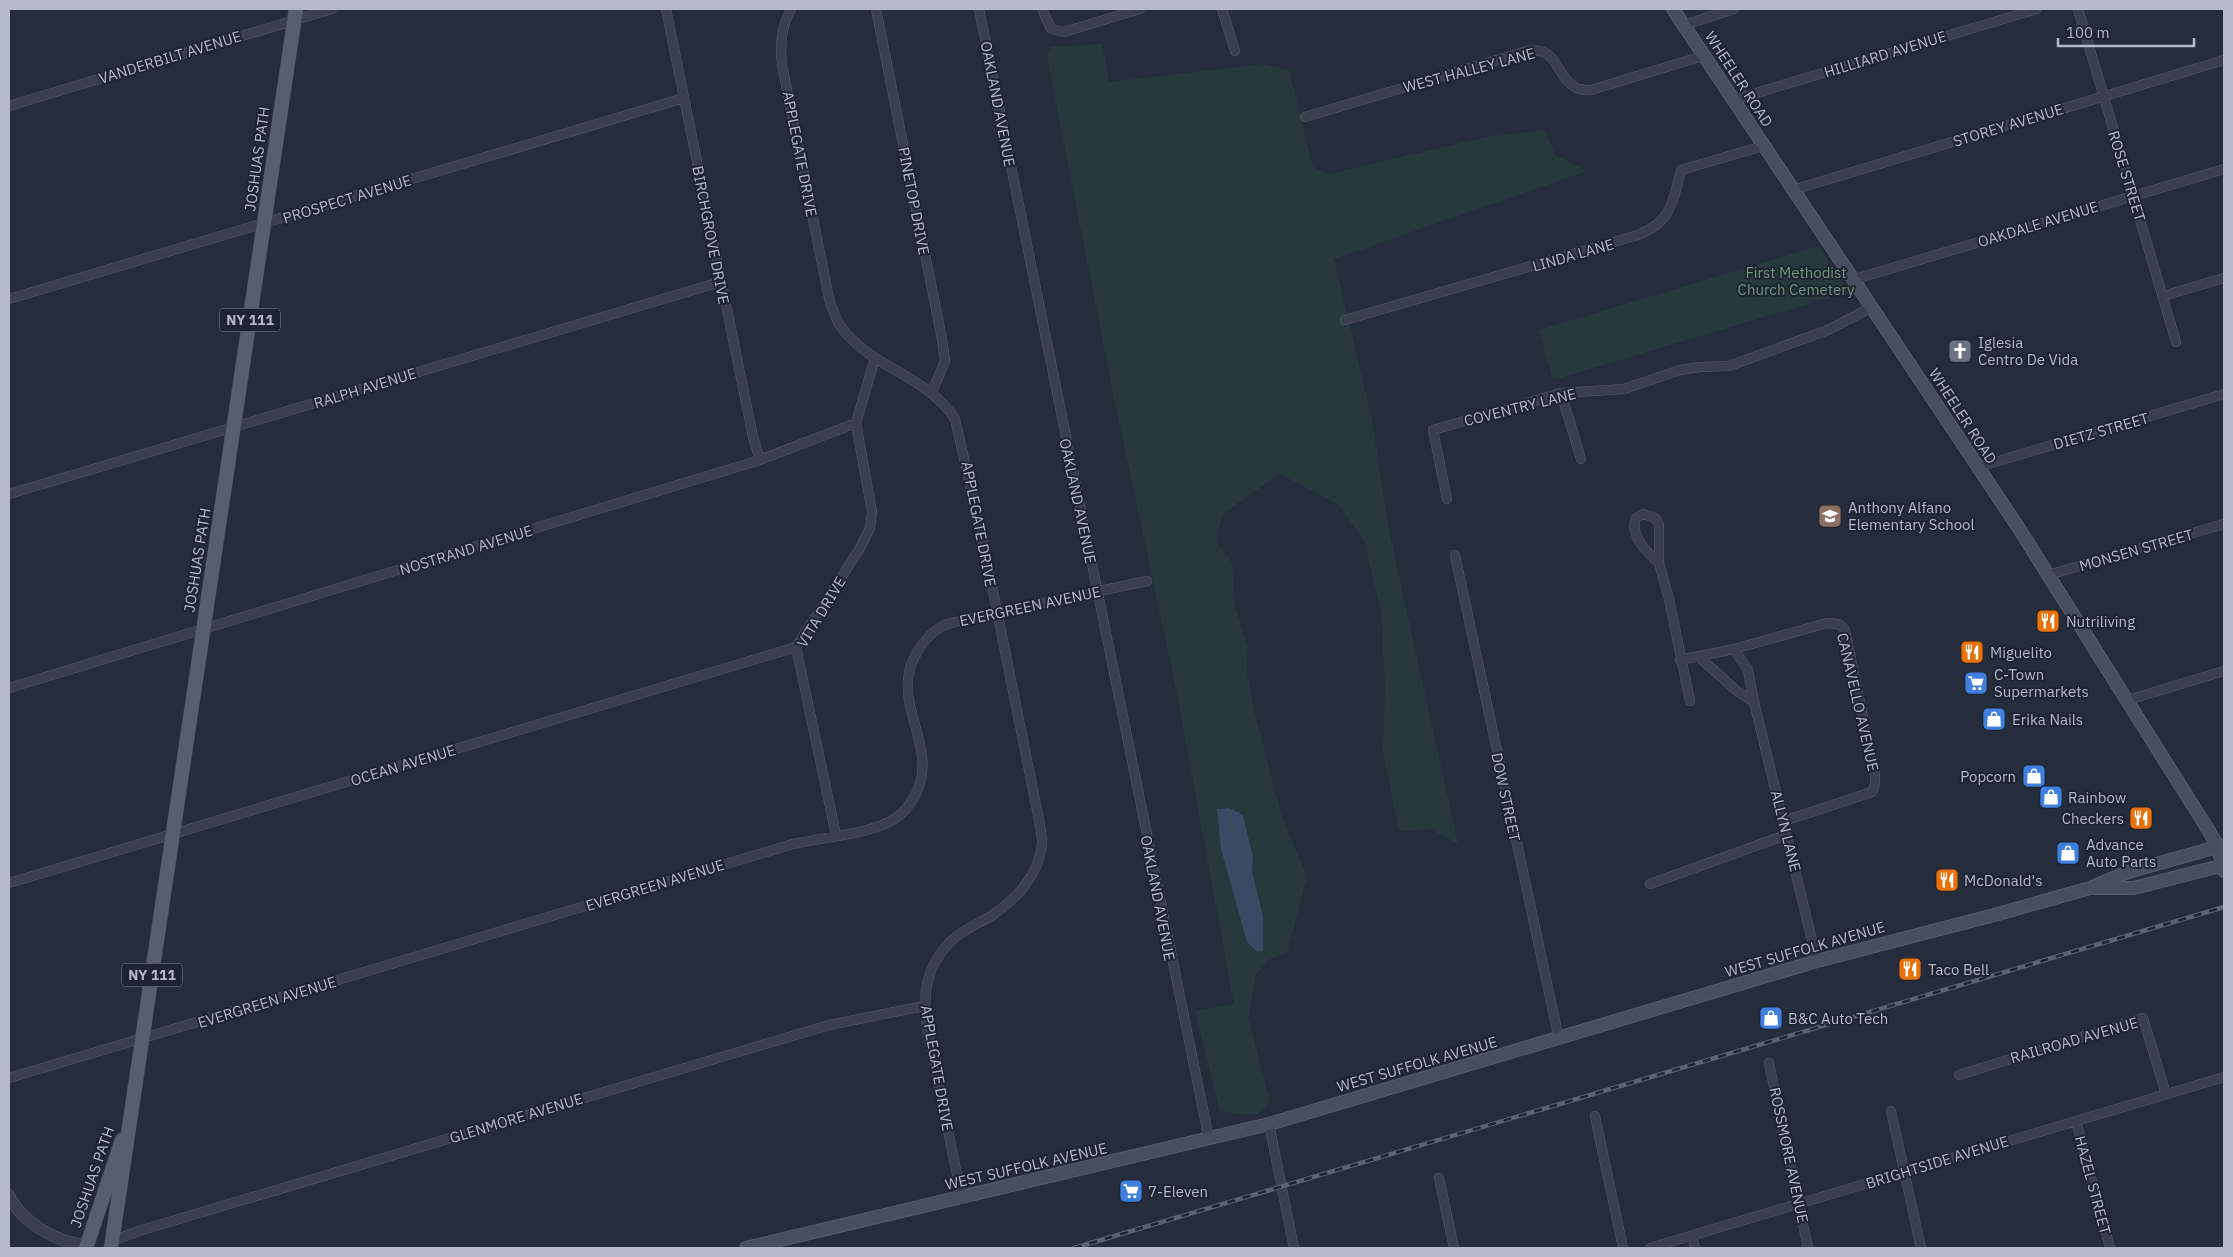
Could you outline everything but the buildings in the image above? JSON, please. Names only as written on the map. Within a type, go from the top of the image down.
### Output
[{"type":"main road","name":"WHEELER ROAD","points":[[1673,9],[2048,575],[2128,700],[2223,858]]},
{"type":"main road","name":"JOSHUAS PATH","points":[[112,1245],[295,14]]},
{"type":"main road","name":"WEST SUFFOLK AVENUE","points":[[2090,888],[2134,888],[2223,858]]},
{"type":"main road","name":"WEST SUFFOLK AVENUE","points":[[746,1248],[962,1199],[1269,1124],[1817,961],[2090,888],[2128,872],[2223,858]]},
{"type":"main road","name":"JOSHUAS PATH","points":[[88,1247],[130,1116]]},
{"type":"street","name":"VANDERBILT AVENUE","points":[[9,106],[295,14],[332,9]]},
{"type":"street","name":"BIRCHGROVE DRIVE","points":[[666,9],[720,282],[753,437],[760,460]]},
{"type":"street","name":"APPLEGATE DRIVE","points":[[791,9],[783,28],[780,46],[782,65],[830,303],[841,327],[875,358],[932,392],[946,404],[955,419],[962,442],[1042,842],[1038,864],[1024,887],[990,917],[952,940],[936,960],[927,981],[924,1006],[962,1199]]},
{"type":"street","name":"PINETOP DRIVE","points":[[876,9],[942,339],[945,360],[932,392]]},
{"type":"street","name":"OAKLAND AVENUE","points":[[979,9],[1209,1139]]},
{"type":"street","points":[[1042,9],[1051,29],[1064,32],[1140,9]]},
{"type":"street","points":[[1222,9],[1235,52]]},
{"type":"street","points":[[1684,25],[1734,9]]},
{"type":"street","name":"HILLIARD AVENUE","points":[[1733,100],[2037,9]]},
{"type":"street","name":"ROSE STREET","points":[[2078,9],[2176,342]]},
{"type":"street","name":"WEST HALLEY LANE","points":[[1306,117],[1539,49],[1551,56],[1568,81],[1577,89],[1591,90],[1703,56]]},
{"type":"street","name":"STOREY AVENUE","points":[[1793,190],[2224,60]]},
{"type":"street","name":"PROSPECT AVENUE","points":[[9,299],[684,98]]},
{"type":"street","name":"LINDA LANE","points":[[1346,320],[1654,229],[1666,217],[1674,201],[1681,170],[1763,146]]},
{"type":"street","name":"OAKDALE AVENUE","points":[[1852,280],[2224,168]]},
{"type":"street","points":[[2162,296],[2224,278]]},
{"type":"street","name":"RALPH AVENUE","points":[[9,494],[720,282]]},
{"type":"street","name":"COVENTRY LANE","points":[[1447,499],[1433,430],[1561,393],[1624,389],[1680,370],[1729,366],[1828,330],[1872,307]]},
{"type":"street","points":[[856,423],[875,358]]},
{"type":"street","points":[[1561,393],[1581,459]]},
{"type":"street","name":"DIETZ STREET","points":[[1978,467],[2224,394]]},
{"type":"street","name":"NOSTRAND AVENUE","points":[[9,688],[760,460],[856,423]]},
{"type":"street","name":"VITA DRIVE","points":[[836,835],[796,647],[859,550],[870,528],[872,512],[856,423]]},
{"type":"street","points":[[1659,563],[1644,549],[1634,529],[1636,518],[1643,514],[1655,518],[1659,524],[1659,563],[1669,599],[1680,660],[1690,701]]},
{"type":"street","name":"MONSEN STREET","points":[[2048,575],[2224,524]]},
{"type":"street","name":"DOW STREET","points":[[1454,555],[1559,1039]]},
{"type":"street","name":"EVERGREEN AVENUE","points":[[9,1078],[793,844],[870,829],[890,822],[906,809],[917,793],[923,774],[922,753],[909,692],[908,674],[915,656],[926,639],[940,628],[996,612],[1147,581]]},
{"type":"street","name":"CANAVELLO AVENUE","points":[[1680,660],[1734,649],[1827,623],[1839,624],[1845,630],[1875,775],[1875,784],[1872,792],[1784,821]]},
{"type":"street","name":"OCEAN AVENUE","points":[[9,883],[796,647]]},
{"type":"street","name":"ALLYN LANE","points":[[1734,649],[1748,670],[1754,702],[1817,961]]},
{"type":"street","points":[[1698,656],[1738,692],[1754,702]]},
{"type":"street","points":[[2128,700],[2224,671]]},
{"type":"street","points":[[1650,884],[1786,835]]},
{"type":"street","name":"GLENMORE AVENUE","points":[[112,1245],[148,1228],[830,1025],[924,1006]]},
{"type":"street","name":"RAILROAD AVENUE","points":[[1959,1075],[2143,1018],[2166,1094]]},
{"type":"street","name":"ROSSMORE AVENUE","points":[[1770,1063],[1808,1248]]},
{"type":"street","name":"BRIGHTSIDE AVENUE","points":[[1650,1248],[2224,1077]]},
{"type":"street","points":[[1890,1112],[1921,1248]]},
{"type":"street","points":[[1595,1116],[1623,1248]]},
{"type":"street","name":"HAZEL STREET","points":[[2076,1121],[2110,1248]]},
{"type":"street","points":[[1269,1124],[1294,1248]]},
{"type":"street","points":[[1439,1178],[1454,1248]]},
{"type":"street","points":[[9,1195],[15,1209],[48,1234],[88,1247]]},
{"type":"street","points":[[1692,1236],[1695,1248]]},
{"type":"green space","points":[[1102,44],[1109,82],[1264,64],[1289,70],[1313,167],[1329,174],[1487,137],[1545,130],[1555,155],[1587,171],[1334,259],[1372,420],[1389,530],[1458,844],[1430,829],[1399,831],[1383,751],[1385,685],[1381,611],[1364,541],[1339,505],[1280,474],[1222,514],[1216,541],[1232,563],[1235,607],[1248,648],[1246,667],[1254,710],[1282,817],[1307,877],[1287,953],[1268,960],[1256,975],[1248,1017],[1270,1102],[1258,1114],[1220,1111],[1195,1011],[1234,1004],[1176,689],[1114,398],[1047,57],[1051,47]],"holes":[[[1243,815],[1253,857],[1252,871],[1263,916],[1263,951],[1256,952]]]},
{"type":"green space","name":"First Methodist Church Cemetery","points":[[1819,246],[1848,292],[1553,380],[1539,330]]},
{"type":"water","points":[[1229,808],[1243,815],[1253,857],[1252,871],[1263,916],[1263,951],[1257,952],[1247,942],[1221,849],[1217,809]]},
{"type":"railway","points":[[1074,1248],[2224,907]]},
{"type":"place","name":"Iglesia Centro De Vida","points":[[1960,351]]},
{"type":"place","name":"Anthony Alfano Elementary School","points":[[1830,516]]},
{"type":"place","name":"Nutriliving","points":[[2048,621]]},
{"type":"place","name":"Miguelito","points":[[1972,652]]},
{"type":"place","name":"C‑Town Supermarkets","points":[[1976,683]]},
{"type":"place","name":"Erika Nails","points":[[1994,719]]},
{"type":"place","name":"Popcorn","points":[[2034,776]]},
{"type":"place","name":"Rainbow","points":[[2051,797]]},
{"type":"place","name":"Checkers","points":[[2141,818]]},
{"type":"place","name":"Advance Auto Parts","points":[[2068,853]]},
{"type":"place","name":"McDonald's","points":[[1947,880]]},
{"type":"place","name":"Taco Bell","points":[[1910,969]]},
{"type":"place","name":"B&C Auto Tech","points":[[1771,1018]]},
{"type":"place","name":"7-Eleven","points":[[1131,1191]]}]
